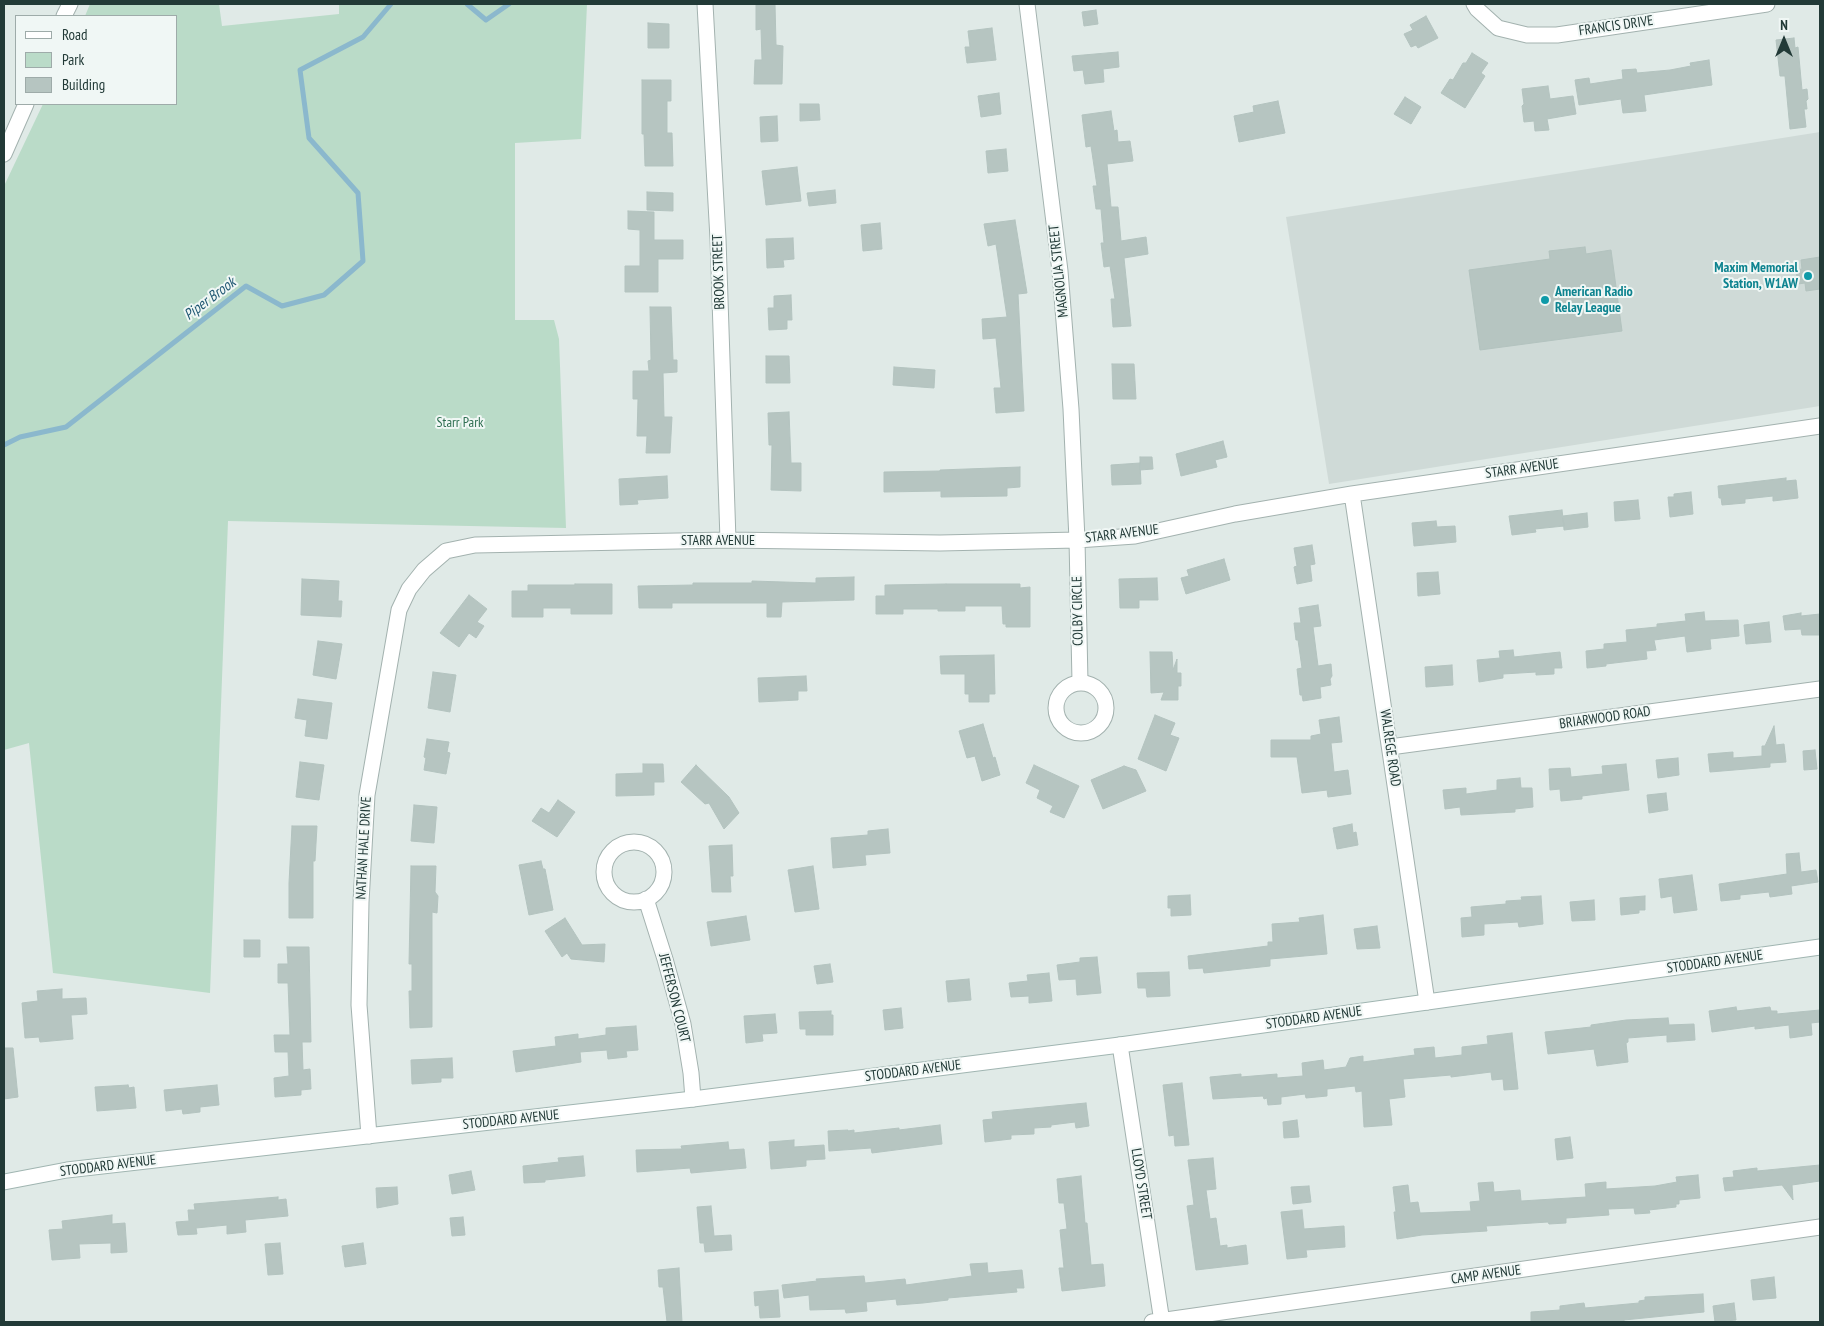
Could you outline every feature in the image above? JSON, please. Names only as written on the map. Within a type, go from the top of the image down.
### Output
[{"type":"street","name":"BROOK STREET","points":[[706,4],[718,239],[728,540]]},
{"type":"street","name":"MAGNOLIA STREET","points":[[1027,4],[1060,271],[1071,409],[1077,540]]},
{"type":"street","name":"FRANCIS DRIVE","points":[[1474,4],[1477,10],[1498,28],[1526,35],[1557,35],[1767,4]]},
{"type":"street","points":[[4,154],[26,105]]},
{"type":"street","name":"STARR AVENUE","points":[[424,570],[446,551],[475,545],[728,540],[940,542],[1077,540],[1135,536],[1235,514],[1352,494],[1820,426]]},
{"type":"street","name":"WALREGE ROAD","points":[[1352,494],[1427,1002]]},
{"type":"street","name":"COLBY CIRCLE","points":[[1077,540],[1080,682]]},
{"type":"street","name":"NATHAN HALE DRIVE","points":[[369,1136],[359,1005],[361,902],[367,795],[399,610],[409,589],[424,570]]},
{"type":"street","name":"BRIARWOOD ROAD","points":[[1390,747],[1820,689]]},
{"type":"street","points":[[640,842],[649,845],[662,859],[664,878],[654,894],[646,899],[637,902],[617,897],[605,881],[604,870],[606,860],[611,852],[620,845],[640,842]]},
{"type":"street","name":"JEFFERSON COURT","points":[[646,899],[665,959],[682,1024],[691,1073],[693,1099]]},
{"type":"street","name":"STODDARD AVENUE","points":[[4,1182],[67,1170],[693,1099],[1120,1045],[1820,947]]},
{"type":"street","name":"LLOYD STREET","points":[[1120,1045],[1159,1322]]},
{"type":"street","name":"CAMP AVENUE","points":[[1159,1322],[1820,1227]]},
{"type":"shaded area","points":[[1820,132],[1820,406],[1329,484],[1286,217]]},
{"type":"green space","name":"Starr Park","points":[[90,4],[219,4],[222,26],[339,14],[339,4],[587,4],[581,139],[515,143],[515,320],[554,320],[559,339],[566,528],[228,521],[210,993],[53,973],[29,743],[4,750],[4,186],[43,105],[178,105],[178,15],[85,15]]},
{"type":"building","points":[[775,4],[776,45],[783,46],[782,84],[754,84],[755,60],[762,60],[761,29],[756,30],[756,5]]},
{"type":"building","points":[[1096,10],[1098,24],[1084,26],[1082,12]]},
{"type":"building","points":[[1426,16],[1438,38],[1418,48],[1416,45],[1411,47],[1404,34],[1413,30],[1410,25]]},
{"type":"building","points":[[648,23],[669,24],[669,48],[648,48]]},
{"type":"building","points":[[992,28],[996,60],[967,63],[965,47],[970,47],[968,31]]},
{"type":"building","points":[[1794,38],[1795,48],[1798,47],[1802,90],[1807,89],[1808,99],[1806,101],[1807,109],[1804,109],[1806,127],[1790,129],[1785,76],[1780,76],[1776,40]]},
{"type":"building","points":[[1118,52],[1119,67],[1103,69],[1104,82],[1085,84],[1083,70],[1074,71],[1072,56]]},
{"type":"building","points":[[1472,53],[1488,63],[1481,73],[1485,76],[1465,108],[1441,93],[1450,79],[1453,80],[1463,63],[1466,63]]},
{"type":"building","points":[[1709,60],[1712,85],[1644,95],[1646,111],[1623,113],[1621,99],[1579,105],[1575,80],[1589,78],[1590,84],[1623,79],[1622,70],[1636,69],[1637,73],[1670,70],[1691,66],[1690,63]]},
{"type":"building","points":[[642,80],[671,80],[671,101],[667,101],[667,133],[672,133],[673,166],[645,166],[644,134],[642,134]]},
{"type":"building","points":[[1548,86],[1550,99],[1573,96],[1576,114],[1547,119],[1549,130],[1535,131],[1534,121],[1524,122],[1522,89]]},
{"type":"building","points":[[999,93],[1001,114],[981,117],[978,96]]},
{"type":"building","points":[[1405,97],[1421,107],[1411,124],[1394,114]]},
{"type":"building","points":[[1278,101],[1285,133],[1239,142],[1234,116],[1254,112],[1253,106]]},
{"type":"building","points":[[800,104],[819,104],[820,120],[800,121]]},
{"type":"building","points":[[1111,111],[1114,131],[1117,130],[1118,142],[1130,141],[1133,161],[1107,164],[1111,207],[1118,207],[1121,241],[1146,237],[1148,254],[1124,258],[1131,326],[1113,327],[1111,299],[1115,299],[1110,266],[1104,267],[1101,243],[1104,243],[1101,209],[1096,209],[1093,186],[1097,186],[1091,146],[1086,147],[1082,115]]},
{"type":"building","points":[[777,116],[778,141],[761,142],[760,117]]},
{"type":"building","points":[[1006,149],[1008,171],[988,173],[986,151]]},
{"type":"building","points":[[797,167],[801,201],[766,205],[762,171]]},
{"type":"building","points":[[835,190],[836,203],[809,206],[807,193]]},
{"type":"building","points":[[647,192],[673,193],[673,211],[647,210]]},
{"type":"building","points":[[628,211],[654,212],[654,240],[683,240],[683,259],[658,259],[658,292],[625,292],[625,266],[640,266],[640,230],[628,229]]},
{"type":"building","points":[[1015,220],[1027,293],[1018,294],[1024,411],[996,413],[994,388],[1001,388],[996,338],[983,339],[982,319],[1007,317],[996,244],[988,246],[984,224]]},
{"type":"building","points":[[880,223],[882,249],[863,251],[861,225]]},
{"type":"building","points":[[793,238],[794,259],[783,260],[784,267],[767,268],[766,239]]},
{"type":"building","name":"American Radio Relay League","points":[[1585,247],[1586,254],[1611,250],[1622,331],[1480,350],[1469,270],[1550,259],[1549,251]]},
{"type":"building","name":"Maxim Memorial Station, W1AW","points":[[1820,257],[1820,289],[1806,291],[1805,283],[1798,284],[1796,270],[1802,269],[1801,260]]},
{"type":"building","points":[[791,295],[792,320],[787,320],[787,329],[769,330],[768,308],[774,308],[774,296]]},
{"type":"building","points":[[650,307],[671,307],[673,360],[677,360],[677,372],[663,373],[664,417],[672,417],[670,453],[646,453],[647,436],[637,436],[638,399],[633,399],[633,371],[649,371],[648,361],[651,360]]},
{"type":"building","points":[[766,356],[789,356],[790,383],[766,383]]},
{"type":"building","points":[[1112,364],[1134,364],[1136,399],[1113,399]]},
{"type":"building","points":[[894,367],[935,370],[934,388],[893,385]]},
{"type":"building","points":[[789,412],[791,463],[801,463],[801,491],[771,490],[772,445],[769,445],[768,413]]},
{"type":"building","points":[[1223,441],[1227,457],[1215,460],[1217,467],[1181,476],[1176,454]]},
{"type":"building","points":[[1140,457],[1152,457],[1153,469],[1140,470]]},
{"type":"building","points":[[1140,463],[1141,484],[1112,485],[1111,465]]},
{"type":"building","points":[[1020,467],[1020,487],[1007,488],[1007,496],[941,497],[941,491],[884,492],[884,472]]},
{"type":"building","points":[[667,476],[668,498],[637,500],[638,504],[620,505],[619,479]]},
{"type":"building","points":[[1786,478],[1786,481],[1796,480],[1798,498],[1773,501],[1773,496],[1745,499],[1745,503],[1722,505],[1721,498],[1719,498],[1718,486]]},
{"type":"building","points":[[1691,492],[1693,514],[1670,517],[1668,497],[1674,497],[1674,494]]},
{"type":"building","points":[[1638,500],[1640,519],[1615,521],[1614,502]]},
{"type":"building","points":[[1562,510],[1564,526],[1535,529],[1536,532],[1512,535],[1509,516]]},
{"type":"building","points":[[1587,513],[1588,527],[1564,530],[1563,516]]},
{"type":"building","points":[[1436,521],[1437,527],[1455,526],[1456,542],[1414,546],[1412,523]]},
{"type":"building","points":[[1312,545],[1315,564],[1310,565],[1312,581],[1297,584],[1294,567],[1297,566],[1294,548]]},
{"type":"building","points":[[1224,559],[1230,580],[1186,594],[1181,578],[1189,576],[1187,570]]},
{"type":"building","points":[[1438,572],[1440,594],[1418,596],[1417,573]]},
{"type":"building","points":[[854,577],[854,600],[782,602],[781,617],[767,617],[767,603],[672,603],[672,608],[639,608],[638,586],[693,585],[693,583],[752,583],[752,581],[816,583],[816,578]]},
{"type":"building","points":[[1157,578],[1158,600],[1139,600],[1139,608],[1120,608],[1119,579]]},
{"type":"building","points":[[302,579],[339,581],[338,601],[342,601],[341,617],[301,615]]},
{"type":"building","points":[[612,584],[612,614],[571,614],[571,608],[543,608],[543,617],[512,617],[512,591],[528,591],[528,585]]},
{"type":"building","points":[[1020,584],[1020,588],[1030,587],[1030,627],[1006,627],[1006,624],[1003,624],[1002,606],[965,606],[965,611],[903,609],[903,614],[876,614],[876,596],[885,596],[885,585]]},
{"type":"building","points":[[469,595],[487,609],[477,622],[484,626],[476,638],[469,633],[459,647],[440,633]]},
{"type":"building","points":[[1318,605],[1321,626],[1313,627],[1318,666],[1331,664],[1331,685],[1320,687],[1321,698],[1303,701],[1302,695],[1300,695],[1297,669],[1302,668],[1294,623],[1301,623],[1299,608]]},
{"type":"building","points":[[1704,612],[1705,621],[1738,620],[1739,636],[1710,639],[1711,649],[1687,652],[1685,636],[1654,640],[1656,650],[1646,651],[1647,659],[1587,668],[1586,651],[1604,649],[1604,644],[1627,642],[1626,630],[1657,627],[1657,624],[1686,621],[1685,614]]},
{"type":"building","points":[[1801,613],[1801,616],[1820,614],[1820,635],[1802,635],[1801,629],[1785,630],[1783,616]]},
{"type":"building","points":[[1769,622],[1771,642],[1746,644],[1744,625]]},
{"type":"building","points":[[318,641],[342,644],[336,679],[313,675]]},
{"type":"building","points":[[1513,650],[1514,657],[1560,652],[1562,668],[1554,668],[1554,674],[1536,675],[1536,672],[1503,674],[1503,678],[1479,682],[1477,660],[1500,658],[1499,651]]},
{"type":"building","points":[[1150,652],[1172,652],[1173,670],[1177,659],[1177,673],[1181,673],[1181,686],[1178,686],[1178,700],[1161,700],[1164,692],[1151,693]]},
{"type":"building","points":[[994,655],[995,694],[989,694],[989,702],[969,702],[969,694],[965,694],[965,674],[941,674],[940,656]]},
{"type":"building","points":[[1452,665],[1453,685],[1426,687],[1425,667]]},
{"type":"building","points":[[433,672],[456,675],[450,712],[428,708]]},
{"type":"building","points":[[806,676],[807,691],[798,691],[798,700],[759,702],[758,678]]},
{"type":"building","points":[[298,699],[332,703],[327,739],[305,736],[307,720],[295,718]]},
{"type":"building","points":[[1155,715],[1175,723],[1170,735],[1179,738],[1166,771],[1138,759]]},
{"type":"building","points":[[1339,717],[1342,742],[1331,743],[1334,772],[1348,770],[1351,794],[1328,797],[1327,790],[1302,793],[1297,757],[1271,757],[1271,740],[1311,740],[1311,736],[1321,734],[1319,720]]},
{"type":"building","points":[[983,724],[1000,775],[982,781],[975,756],[967,758],[959,731]]},
{"type":"building","points":[[1774,726],[1776,745],[1784,744],[1786,762],[1770,763],[1770,767],[1710,772],[1708,754],[1733,752],[1733,758],[1762,756],[1762,746],[1765,746]]},
{"type":"building","points":[[427,739],[449,742],[447,752],[450,753],[446,774],[424,770]]},
{"type":"building","points":[[1815,750],[1817,769],[1804,770],[1803,751]]},
{"type":"building","points":[[1678,758],[1679,775],[1658,778],[1656,760]]},
{"type":"building","points":[[300,762],[324,765],[319,800],[296,797]]},
{"type":"building","points":[[643,764],[663,764],[664,782],[654,782],[654,795],[616,796],[616,774],[643,773]]},
{"type":"building","points":[[1626,764],[1629,790],[1582,796],[1582,799],[1561,801],[1560,789],[1550,790],[1549,769],[1570,768],[1571,777],[1603,774],[1602,766]]},
{"type":"building","points":[[696,765],[729,797],[739,813],[724,829],[709,803],[705,804],[681,782]]},
{"type":"building","points":[[1034,765],[1079,786],[1064,818],[1050,812],[1053,806],[1037,798],[1040,790],[1026,783]]},
{"type":"building","points":[[1124,766],[1136,770],[1146,791],[1103,809],[1091,780]]},
{"type":"building","points":[[1520,778],[1521,788],[1532,788],[1533,807],[1515,809],[1515,812],[1461,815],[1460,807],[1445,809],[1443,790],[1466,788],[1466,794],[1497,790],[1497,780]]},
{"type":"building","points":[[1666,793],[1668,810],[1649,813],[1647,795]]},
{"type":"building","points":[[558,800],[575,812],[557,837],[532,821],[541,808],[549,813]]},
{"type":"building","points":[[414,805],[437,807],[434,843],[411,841]]},
{"type":"building","points":[[1352,824],[1353,833],[1356,832],[1358,845],[1337,849],[1333,828]]},
{"type":"building","points":[[292,826],[317,826],[315,861],[313,861],[313,918],[289,918]]},
{"type":"building","points":[[888,829],[890,853],[865,855],[866,865],[833,868],[831,838],[868,835],[868,831]]},
{"type":"building","points":[[732,845],[733,876],[730,876],[731,892],[712,892],[709,846]]},
{"type":"building","points":[[1799,853],[1801,872],[1816,870],[1818,882],[1791,886],[1792,894],[1770,897],[1769,892],[1740,895],[1740,899],[1721,901],[1719,884],[1787,874],[1786,854]]},
{"type":"building","points":[[541,861],[543,869],[545,869],[553,910],[529,915],[519,865]]},
{"type":"building","points":[[411,866],[436,866],[435,892],[438,896],[437,913],[432,912],[432,1027],[410,1028],[409,991],[412,991],[412,964],[409,964]]},
{"type":"building","points":[[813,866],[819,909],[795,912],[788,870]]},
{"type":"building","points":[[1692,875],[1697,910],[1674,913],[1672,896],[1661,898],[1659,879]]},
{"type":"building","points":[[1190,895],[1191,915],[1171,916],[1171,908],[1168,908],[1168,896]]},
{"type":"building","points":[[1541,896],[1543,924],[1519,927],[1518,922],[1484,924],[1484,935],[1462,937],[1461,918],[1472,917],[1471,907],[1506,904],[1506,901],[1522,900],[1521,897]]},
{"type":"building","points":[[1645,896],[1645,910],[1639,910],[1639,913],[1621,915],[1620,898]]},
{"type":"building","points":[[1594,900],[1595,920],[1572,921],[1570,902]]},
{"type":"building","points":[[1323,915],[1327,954],[1270,959],[1270,966],[1204,973],[1203,968],[1189,969],[1188,956],[1268,946],[1268,942],[1273,942],[1272,924],[1300,922],[1299,918]]},
{"type":"building","points":[[746,916],[750,940],[711,946],[707,922]]},
{"type":"building","points":[[565,918],[582,945],[605,944],[604,962],[571,959],[567,953],[562,957],[545,931]]},
{"type":"building","points":[[1377,926],[1380,948],[1357,949],[1354,929]]},
{"type":"building","points":[[244,940],[260,940],[260,957],[244,957]]},
{"type":"building","points":[[287,947],[309,947],[311,1042],[302,1042],[303,1070],[310,1069],[311,1089],[301,1090],[301,1095],[275,1097],[274,1078],[289,1076],[288,1052],[275,1052],[274,1035],[290,1035],[288,983],[278,983],[278,964],[288,964]]},
{"type":"building","points":[[1097,957],[1101,993],[1077,995],[1076,979],[1059,980],[1057,965],[1080,962],[1080,958]]},
{"type":"building","points":[[830,964],[833,982],[817,984],[814,966]]},
{"type":"building","points":[[1169,972],[1170,996],[1147,997],[1146,988],[1138,988],[1137,973]]},
{"type":"building","points":[[1049,973],[1052,1001],[1029,1003],[1029,996],[1011,997],[1009,983],[1028,981],[1027,975]]},
{"type":"building","points":[[969,979],[971,1000],[948,1002],[946,981]]},
{"type":"building","points":[[62,989],[62,999],[86,998],[87,1014],[71,1015],[73,1039],[40,1042],[39,1037],[25,1038],[22,1003],[38,1001],[37,991]]},
{"type":"building","points":[[1736,1007],[1737,1011],[1770,1007],[1771,1011],[1777,1011],[1777,1014],[1820,1010],[1820,1022],[1811,1023],[1812,1035],[1790,1038],[1789,1025],[1755,1029],[1755,1026],[1712,1032],[1709,1011]]},
{"type":"building","points":[[901,1008],[903,1028],[885,1030],[883,1010]]},
{"type":"building","points":[[831,1011],[831,1015],[833,1015],[833,1035],[806,1035],[806,1029],[800,1029],[799,1012]]},
{"type":"building","points":[[775,1014],[777,1033],[762,1034],[763,1041],[746,1043],[744,1016]]},
{"type":"building","points":[[1668,1018],[1669,1025],[1694,1024],[1695,1040],[1667,1042],[1667,1035],[1628,1038],[1626,1043],[1628,1062],[1597,1066],[1594,1049],[1548,1054],[1545,1032],[1591,1027],[1591,1025],[1626,1020]]},
{"type":"building","points":[[636,1026],[638,1050],[626,1051],[627,1057],[608,1059],[607,1050],[580,1052],[581,1062],[516,1072],[513,1051],[556,1046],[555,1037],[578,1034],[578,1039],[606,1035],[606,1028]]},
{"type":"building","points":[[1512,1033],[1518,1089],[1504,1090],[1503,1079],[1492,1080],[1491,1072],[1451,1077],[1451,1075],[1403,1079],[1405,1097],[1389,1099],[1392,1125],[1364,1127],[1362,1091],[1356,1092],[1355,1086],[1327,1089],[1327,1096],[1306,1098],[1305,1094],[1281,1097],[1281,1104],[1268,1105],[1267,1098],[1264,1099],[1263,1096],[1213,1099],[1210,1077],[1241,1074],[1241,1077],[1277,1074],[1277,1078],[1303,1076],[1302,1063],[1323,1060],[1324,1070],[1346,1067],[1350,1058],[1363,1056],[1363,1062],[1415,1055],[1414,1049],[1434,1047],[1435,1058],[1462,1055],[1462,1047],[1488,1044],[1487,1036]]},
{"type":"building","points":[[4,1048],[13,1048],[18,1097],[4,1099]]},
{"type":"building","points":[[452,1058],[453,1078],[441,1078],[441,1082],[412,1084],[411,1060]]},
{"type":"building","points":[[1182,1083],[1189,1145],[1175,1146],[1174,1135],[1169,1136],[1163,1085]]},
{"type":"building","points":[[128,1085],[129,1088],[134,1087],[136,1108],[97,1111],[95,1087]]},
{"type":"building","points":[[217,1085],[219,1105],[200,1107],[200,1112],[183,1114],[182,1109],[166,1111],[164,1090]]},
{"type":"building","points":[[1086,1103],[1089,1126],[1076,1128],[1075,1122],[1051,1125],[1051,1127],[1034,1128],[1034,1134],[1011,1135],[1011,1139],[985,1142],[983,1120],[993,1119],[992,1112]]},
{"type":"building","points":[[1297,1120],[1299,1137],[1284,1138],[1283,1122]]},
{"type":"building","points":[[940,1125],[942,1144],[872,1153],[871,1148],[829,1151],[828,1131],[854,1130],[854,1133]]},
{"type":"building","points":[[1570,1137],[1573,1158],[1557,1160],[1555,1139]]},
{"type":"building","points":[[794,1140],[794,1147],[824,1145],[825,1159],[806,1160],[806,1166],[771,1169],[769,1142]]},
{"type":"building","points":[[728,1142],[729,1150],[744,1149],[746,1168],[691,1173],[690,1168],[637,1172],[636,1150],[682,1149],[681,1146]]},
{"type":"building","points":[[583,1156],[585,1176],[524,1183],[523,1166],[559,1162],[558,1158]]},
{"type":"building","points":[[1213,1158],[1216,1189],[1206,1190],[1210,1219],[1216,1218],[1220,1246],[1227,1245],[1227,1248],[1246,1245],[1248,1264],[1196,1270],[1187,1206],[1194,1205],[1188,1160]]},
{"type":"building","points":[[1820,1165],[1820,1181],[1792,1185],[1793,1200],[1782,1185],[1725,1191],[1723,1178],[1734,1177],[1733,1171],[1757,1168],[1757,1171]]},
{"type":"building","points":[[471,1171],[475,1190],[452,1194],[449,1175]]},
{"type":"building","points":[[1698,1175],[1700,1198],[1679,1200],[1679,1204],[1676,1204],[1676,1207],[1649,1210],[1650,1213],[1635,1214],[1634,1208],[1608,1209],[1609,1215],[1566,1218],[1566,1223],[1549,1224],[1548,1222],[1486,1226],[1487,1231],[1422,1235],[1397,1239],[1393,1187],[1408,1185],[1410,1203],[1418,1202],[1420,1213],[1471,1211],[1470,1202],[1480,1201],[1478,1183],[1493,1182],[1494,1192],[1520,1190],[1521,1201],[1586,1197],[1585,1184],[1606,1182],[1606,1189],[1655,1186],[1677,1182],[1676,1177]]},
{"type":"building","points":[[1081,1176],[1091,1265],[1103,1264],[1105,1286],[1062,1291],[1059,1268],[1064,1268],[1060,1230],[1067,1229],[1064,1203],[1059,1203],[1057,1179]]},
{"type":"building","points":[[1309,1186],[1311,1202],[1293,1204],[1291,1187]]},
{"type":"building","points":[[397,1187],[398,1204],[377,1208],[376,1188]]},
{"type":"building","points":[[278,1197],[278,1200],[286,1199],[288,1216],[245,1220],[246,1232],[227,1234],[227,1225],[196,1228],[197,1234],[178,1235],[176,1222],[189,1221],[188,1210],[195,1210],[194,1204]]},
{"type":"building","points":[[711,1206],[714,1236],[731,1235],[732,1250],[705,1252],[704,1243],[700,1243],[697,1207]]},
{"type":"building","points":[[1302,1210],[1304,1229],[1344,1226],[1345,1247],[1306,1250],[1307,1257],[1287,1259],[1281,1212]]},
{"type":"building","points":[[112,1215],[112,1224],[125,1223],[127,1252],[111,1253],[111,1243],[79,1244],[80,1258],[52,1260],[49,1230],[63,1229],[62,1221]]},
{"type":"building","points":[[463,1217],[465,1235],[452,1236],[450,1218]]},
{"type":"building","points":[[280,1243],[283,1274],[268,1275],[265,1244]]},
{"type":"building","points":[[363,1243],[366,1264],[345,1267],[342,1246]]},
{"type":"building","points":[[987,1263],[988,1273],[1022,1270],[1024,1288],[1016,1288],[1017,1292],[948,1298],[948,1300],[923,1303],[897,1305],[896,1299],[866,1302],[867,1311],[846,1313],[845,1309],[810,1310],[809,1295],[784,1298],[782,1285],[817,1281],[816,1279],[864,1276],[865,1283],[905,1279],[906,1285],[972,1276],[970,1264]]},
{"type":"building","points":[[679,1268],[682,1322],[667,1322],[663,1287],[659,1287],[658,1270]]},
{"type":"building","points":[[1774,1277],[1776,1298],[1753,1300],[1751,1280]]},
{"type":"building","points":[[778,1290],[780,1317],[760,1318],[759,1305],[755,1306],[754,1292]]},
{"type":"building","points":[[1703,1294],[1704,1312],[1624,1320],[1624,1322],[1531,1322],[1531,1312],[1560,1310],[1560,1306],[1584,1303],[1585,1308],[1639,1303],[1639,1301],[1645,1300],[1645,1297]]},
{"type":"building","points":[[1734,1303],[1736,1320],[1715,1322],[1713,1306]]},
{"type":"waterway","name":"Piper Brook","points":[[4,445],[20,437],[66,427],[246,286],[282,306],[324,295],[363,261],[358,193],[309,138],[300,70],[363,37],[391,4]]},
{"type":"waterway","name":"Piper Brook","points":[[467,4],[486,20],[509,4]]},
{"type":"place","name":"Maxim Memorial Station, W1AW","points":[[1808,276]]},
{"type":"place","name":"American Radio Relay League","points":[[1545,300]]}]
